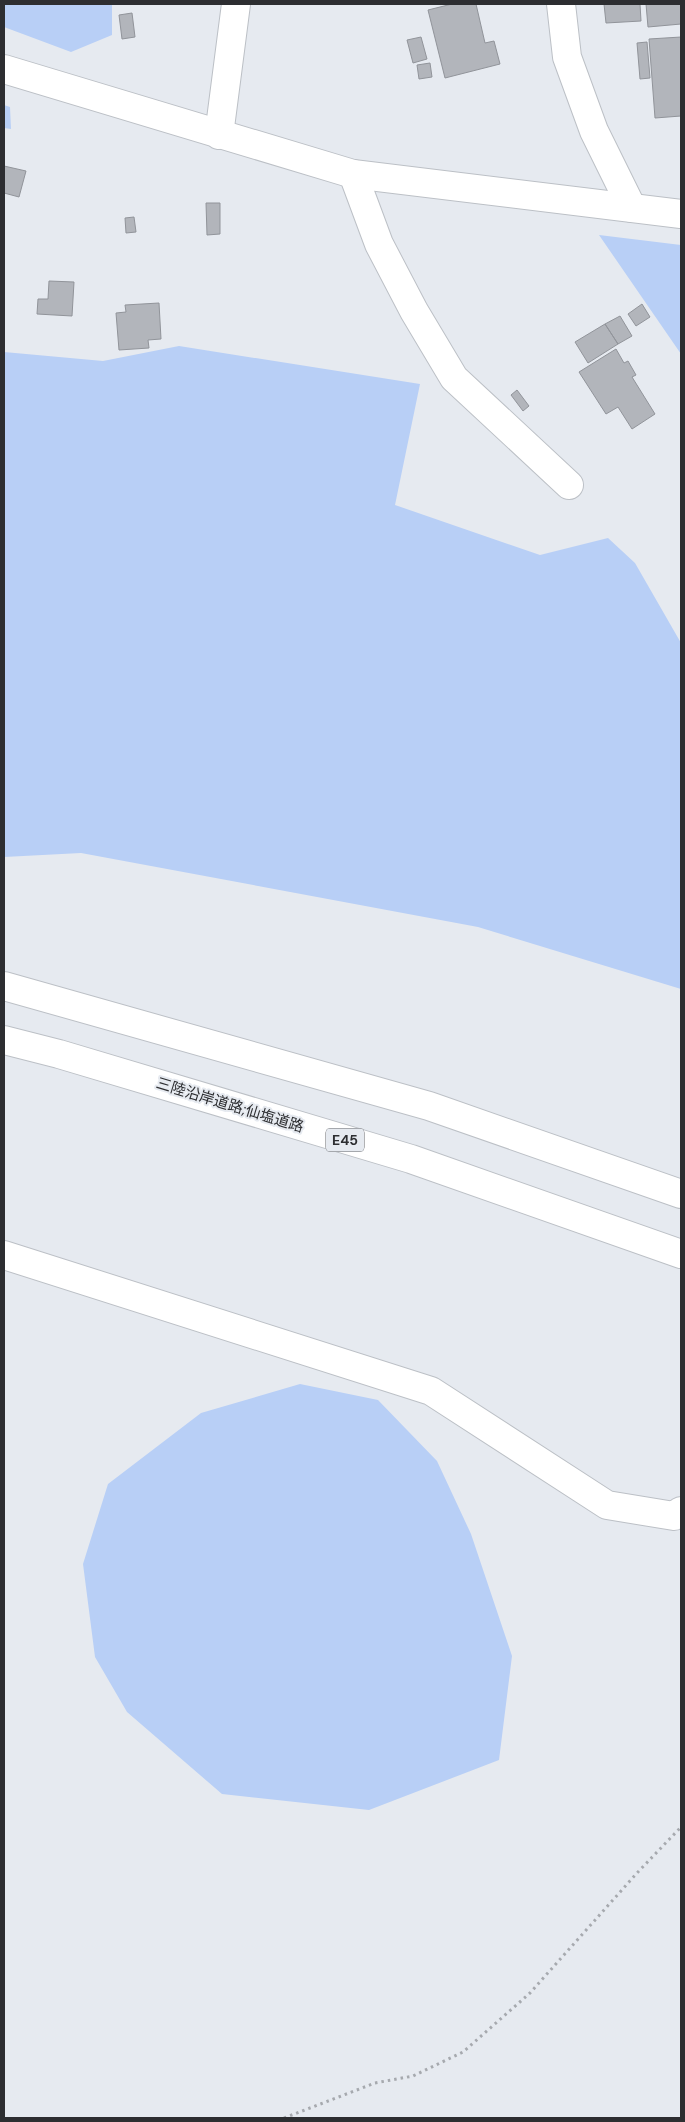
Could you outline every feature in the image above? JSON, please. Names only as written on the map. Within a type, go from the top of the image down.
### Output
[{"type":"main road","points":[[219,135],[236,4]]},
{"type":"main road","points":[[561,4],[567,57],[594,131],[632,208]]},
{"type":"main road","points":[[4,69],[107,98],[219,135],[353,174],[471,190],[681,214]]},
{"type":"main road","points":[[353,174],[379,244],[414,312],[454,378],[569,485]]},
{"type":"main road","points":[[4,986],[429,1106],[681,1194]]},
{"type":"main road","name":"三陸沿岸道路;仙塩道路","points":[[4,1040],[69,1057],[411,1159],[681,1254]]},
{"type":"main road","points":[[4,1255],[431,1391],[606,1505],[674,1516],[681,1511]]},
{"type":"path","points":[[284,2118],[375,2083],[413,2076],[463,2052],[530,1993],[637,1873],[681,1827]]},
{"type":"shaded area","points":[[4,4],[112,4],[112,35],[71,52],[4,27]]},
{"type":"shaded area","points":[[4,105],[10,107],[11,129],[4,128]]},
{"type":"shaded area","points":[[599,235],[681,245],[681,354]]},
{"type":"shaded area","points":[[179,346],[420,384],[395,505],[540,555],[608,538],[635,563],[681,643],[681,989],[478,927],[81,853],[4,857],[4,352],[103,361]]},
{"type":"shaded area","points":[[300,1384],[378,1400],[437,1461],[471,1534],[512,1656],[499,1760],[369,1810],[222,1794],[127,1712],[95,1657],[83,1564],[108,1484],[201,1413]]},
{"type":"building","points":[[452,4],[476,4],[485,43],[494,41],[500,64],[445,78],[428,10]]},
{"type":"building","points":[[604,4],[640,4],[641,21],[606,23]]},
{"type":"building","points":[[646,4],[681,4],[681,24],[648,27]]},
{"type":"building","points":[[132,13],[135,37],[122,39],[119,15]]},
{"type":"building","points":[[421,37],[427,59],[413,63],[407,40]]},
{"type":"building","points":[[681,37],[681,116],[655,118],[649,39]]},
{"type":"building","points":[[647,42],[650,78],[640,79],[637,43]]},
{"type":"building","points":[[430,63],[432,77],[419,79],[417,65]]},
{"type":"building","points":[[4,166],[26,171],[19,197],[4,193]]},
{"type":"building","points":[[206,203],[220,203],[220,234],[207,235]]},
{"type":"building","points":[[134,217],[136,232],[126,233],[125,218]]},
{"type":"building","points":[[49,281],[74,282],[72,316],[37,314],[38,299],[48,299]]},
{"type":"building","points":[[159,303],[161,339],[148,340],[149,348],[119,350],[116,313],[126,312],[125,305]]},
{"type":"building","points":[[642,304],[650,317],[636,326],[628,314]]},
{"type":"building","points":[[620,316],[632,336],[618,344],[605,324]]},
{"type":"building","points":[[605,324],[618,344],[588,363],[575,342]]},
{"type":"building","points":[[616,349],[624,363],[628,361],[636,375],[632,377],[655,414],[632,429],[618,407],[606,414],[579,372]]},
{"type":"building","points":[[517,390],[529,406],[523,411],[511,395]]}]
